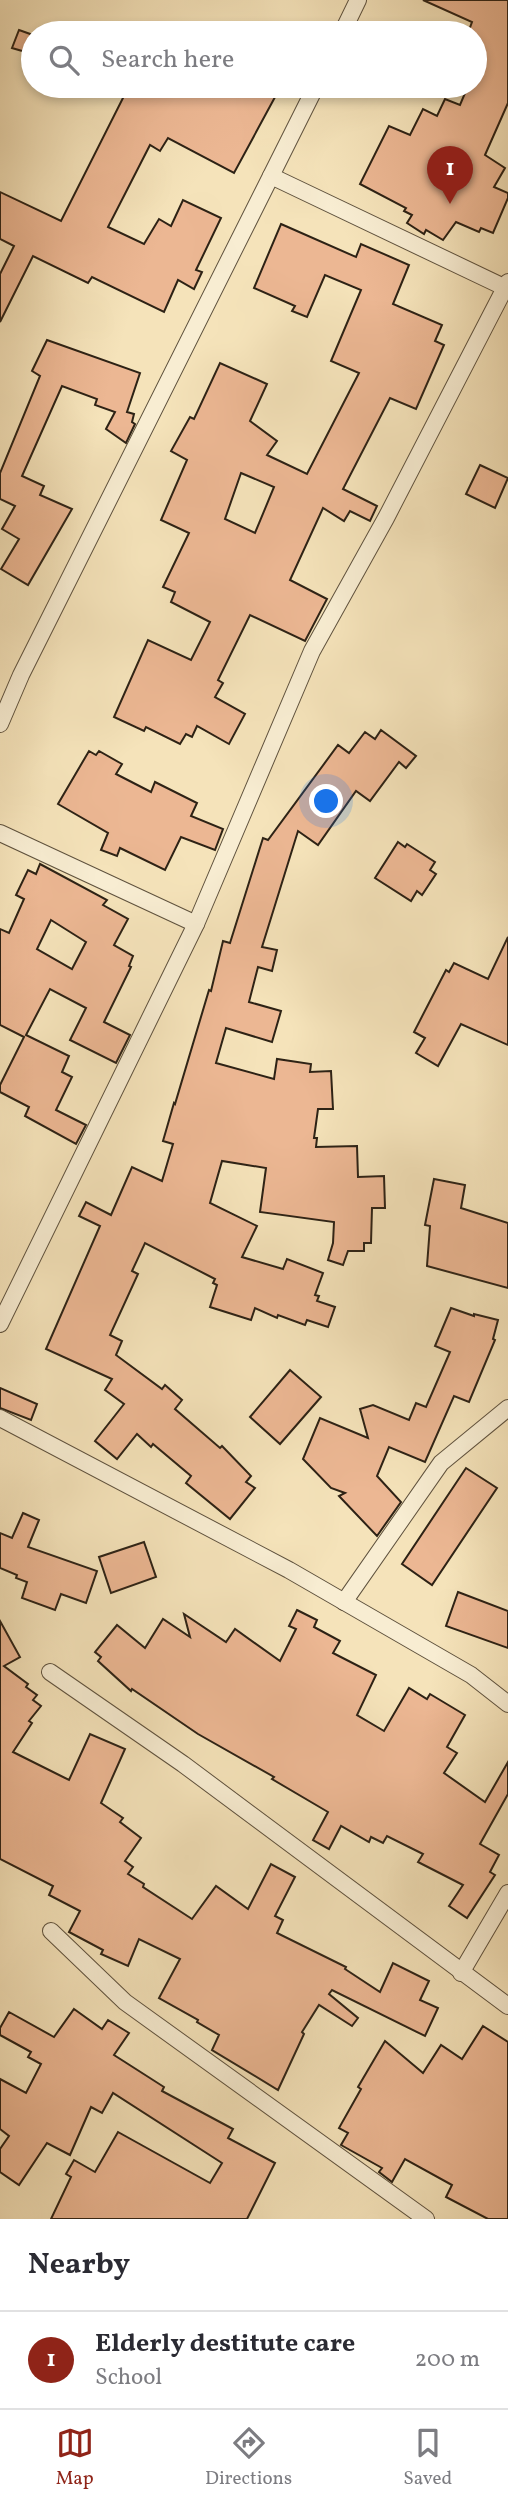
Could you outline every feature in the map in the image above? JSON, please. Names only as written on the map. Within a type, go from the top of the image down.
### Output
[{"type":"street","points":[[348,21],[358,0]]},
{"type":"street","points":[[0,724],[21,675],[310,98]]},
{"type":"street","points":[[0,1324],[196,924],[312,650],[386,518],[507,286],[271,176]]},
{"type":"street","points":[[0,833],[196,924]]},
{"type":"street","points":[[345,1602],[441,1463],[508,1408]]},
{"type":"street","points":[[0,1418],[289,1570],[471,1675],[508,1704]]},
{"type":"street","points":[[50,1672],[183,1764],[508,2006]]},
{"type":"street","points":[[461,1973],[508,1893]]},
{"type":"street","points":[[51,1931],[125,2002],[426,2219]]},
{"type":"building","points":[[423,0],[508,0],[508,103],[485,155],[505,168],[494,187],[508,193],[508,198],[493,233],[481,228],[479,232],[456,222],[443,240],[426,230],[424,234],[407,223],[412,215],[404,211],[406,208],[360,184],[389,126],[410,135],[423,109],[437,116],[445,99],[460,105],[463,98],[487,98],[487,21],[470,21]]},
{"type":"building","points":[[19,30],[21,31],[21,51],[12,48]]},
{"type":"building","points":[[123,98],[275,98],[234,173],[168,138],[160,151],[150,145],[108,227],[144,244],[159,219],[171,226],[183,200],[221,218],[196,270],[202,272],[194,289],[178,280],[164,312],[92,277],[88,283],[33,256],[0,322],[0,274],[14,246],[0,239],[0,192],[61,221]]},
{"type":"building","points":[[281,224],[356,257],[361,244],[409,265],[393,304],[442,325],[435,341],[444,345],[416,409],[390,398],[343,489],[377,506],[370,521],[350,511],[344,521],[323,508],[290,580],[327,599],[305,641],[250,615],[218,680],[223,683],[215,697],[245,714],[229,744],[197,726],[192,737],[186,734],[180,744],[146,727],[144,731],[114,717],[148,640],[191,660],[210,622],[171,602],[175,592],[163,587],[189,533],[161,520],[187,460],[171,451],[190,417],[194,419],[220,363],[267,384],[250,421],[277,441],[267,455],[307,474],[359,373],[331,361],[361,290],[325,275],[307,317],[292,311],[295,306],[254,288]],"holes":[[[241,473],[274,487],[255,533],[225,519]]]},
{"type":"building","points":[[47,340],[140,373],[127,412],[134,414],[132,422],[135,424],[126,443],[106,429],[115,412],[95,405],[97,399],[62,386],[22,476],[44,486],[40,495],[72,509],[28,585],[1,569],[19,539],[2,529],[15,506],[0,499],[0,473],[40,376],[32,371]]},
{"type":"building","points":[[480,465],[508,478],[495,508],[466,494]]},
{"type":"building","points":[[381,730],[416,756],[406,768],[399,762],[370,801],[356,791],[318,845],[298,831],[262,947],[277,950],[272,971],[258,967],[249,1002],[281,1011],[272,1042],[226,1028],[216,1063],[274,1079],[277,1059],[311,1064],[310,1072],[331,1071],[333,1109],[318,1109],[314,1138],[317,1138],[316,1147],[357,1146],[358,1177],[384,1176],[385,1208],[372,1208],[371,1243],[364,1243],[364,1251],[348,1251],[343,1265],[328,1260],[333,1243],[334,1222],[260,1212],[266,1168],[222,1161],[210,1203],[257,1226],[242,1257],[283,1269],[287,1259],[323,1273],[315,1295],[319,1296],[317,1301],[335,1307],[328,1327],[307,1320],[305,1325],[278,1315],[277,1318],[255,1308],[251,1320],[210,1307],[217,1285],[213,1283],[215,1279],[145,1243],[132,1271],[138,1274],[110,1335],[122,1341],[116,1355],[162,1389],[165,1385],[182,1400],[175,1409],[220,1448],[222,1446],[251,1476],[246,1482],[255,1488],[230,1519],[186,1483],[191,1476],[137,1434],[117,1459],[95,1441],[124,1404],[105,1390],[112,1379],[46,1349],[100,1226],[79,1216],[86,1202],[111,1215],[132,1167],[162,1181],[173,1144],[163,1141],[174,1103],[209,990],[211,991],[223,941],[230,943],[263,838],[268,840],[338,745],[349,753],[365,732],[375,739]]},
{"type":"building","points":[[89,751],[96,755],[99,751],[122,764],[116,774],[151,792],[155,782],[197,803],[191,816],[223,829],[215,850],[181,837],[165,870],[120,848],[117,856],[101,850],[108,833],[58,804]]},
{"type":"building","points":[[398,842],[405,847],[407,844],[435,862],[430,870],[436,874],[422,895],[417,891],[411,901],[375,878]]},
{"type":"building","points":[[40,864],[107,900],[103,905],[128,919],[114,945],[133,956],[129,966],[131,967],[104,1022],[130,1035],[116,1063],[70,1040],[86,1008],[50,989],[26,1035],[69,1056],[62,1072],[72,1077],[56,1110],[86,1125],[76,1144],[25,1116],[29,1107],[0,1092],[0,1085],[24,1037],[0,1025],[0,929],[9,933],[24,899],[16,895],[28,870],[36,874]],"holes":[[[51,920],[86,942],[72,969],[37,949]]]},
{"type":"building","points":[[508,937],[508,1045],[461,1024],[438,1066],[416,1053],[425,1038],[414,1032],[446,970],[449,972],[454,963],[488,979]]},
{"type":"building","points":[[434,1179],[465,1185],[461,1208],[508,1223],[508,1288],[427,1266],[430,1226],[425,1225]]},
{"type":"building","points":[[451,1308],[498,1320],[493,1339],[495,1340],[469,1402],[454,1396],[425,1462],[389,1447],[377,1476],[401,1502],[377,1536],[339,1496],[345,1493],[331,1488],[303,1459],[320,1418],[368,1438],[360,1409],[373,1405],[409,1420],[416,1403],[426,1407],[450,1352],[435,1346]]},
{"type":"building","points":[[290,1370],[321,1397],[280,1444],[250,1417]]},
{"type":"building","points":[[0,1388],[37,1404],[31,1420],[0,1408]]},
{"type":"building","points":[[466,1468],[497,1488],[432,1585],[402,1564]]},
{"type":"building","points":[[23,1513],[39,1520],[28,1547],[97,1571],[86,1603],[61,1594],[55,1610],[22,1598],[27,1582],[0,1568],[0,1533],[12,1538]]},
{"type":"building","points":[[144,1542],[156,1577],[111,1593],[99,1557]]},
{"type":"building","points":[[458,1592],[508,1611],[508,1648],[446,1626]]},
{"type":"building","points":[[297,1610],[317,1620],[314,1627],[340,1641],[333,1653],[376,1675],[357,1715],[384,1731],[409,1688],[427,1699],[430,1694],[465,1715],[447,1747],[457,1753],[444,1773],[485,1802],[508,1762],[508,1794],[480,1844],[499,1855],[490,1872],[495,1875],[467,1918],[449,1906],[463,1885],[418,1862],[423,1854],[387,1836],[383,1843],[371,1837],[369,1842],[341,1826],[329,1849],[313,1840],[328,1812],[272,1779],[274,1777],[198,1734],[132,1689],[131,1691],[98,1661],[101,1657],[95,1652],[117,1625],[145,1648],[163,1619],[190,1637],[184,1614],[226,1642],[235,1629],[280,1661],[296,1629],[289,1626]]},
{"type":"building","points":[[0,1621],[20,1657],[4,1666],[28,1684],[26,1687],[37,1695],[33,1700],[41,1706],[29,1721],[32,1723],[13,1752],[69,1780],[90,1734],[125,1749],[101,1803],[123,1818],[120,1822],[141,1838],[125,1861],[133,1867],[128,1874],[192,1919],[216,1886],[248,1909],[271,1864],[295,1877],[275,1916],[283,1920],[277,1933],[346,1967],[345,1969],[380,1992],[393,1963],[429,1981],[420,2000],[438,2008],[425,2036],[332,1990],[329,1994],[358,2018],[352,2026],[319,2005],[302,2032],[304,2034],[278,2090],[212,2050],[219,2035],[159,1998],[180,1959],[139,1939],[128,1966],[101,1954],[103,1950],[69,1932],[80,1911],[49,1895],[53,1886],[0,1859]]},
{"type":"building","points":[[74,2009],[102,2029],[108,2020],[129,2033],[114,2055],[164,2087],[162,2091],[233,2129],[228,2138],[275,2163],[247,2219],[51,2219],[71,2177],[66,2174],[74,2160],[95,2172],[118,2132],[210,2183],[222,2163],[113,2093],[102,2113],[91,2107],[70,2155],[47,2143],[19,2185],[0,2172],[0,2149],[9,2136],[0,2129],[0,2079],[26,2093],[41,2064],[28,2057],[31,2052],[0,2035],[0,2028],[9,2012],[54,2037]]},
{"type":"building","points":[[483,2026],[508,2042],[508,2219],[488,2219],[446,2197],[452,2185],[405,2159],[392,2182],[379,2172],[382,2168],[341,2145],[348,2133],[339,2128],[361,2089],[358,2087],[385,2041],[423,2073],[441,2045],[462,2059]]},
{"type":"place","name":"Elderly destitute care","points":[[450,204]]}]
